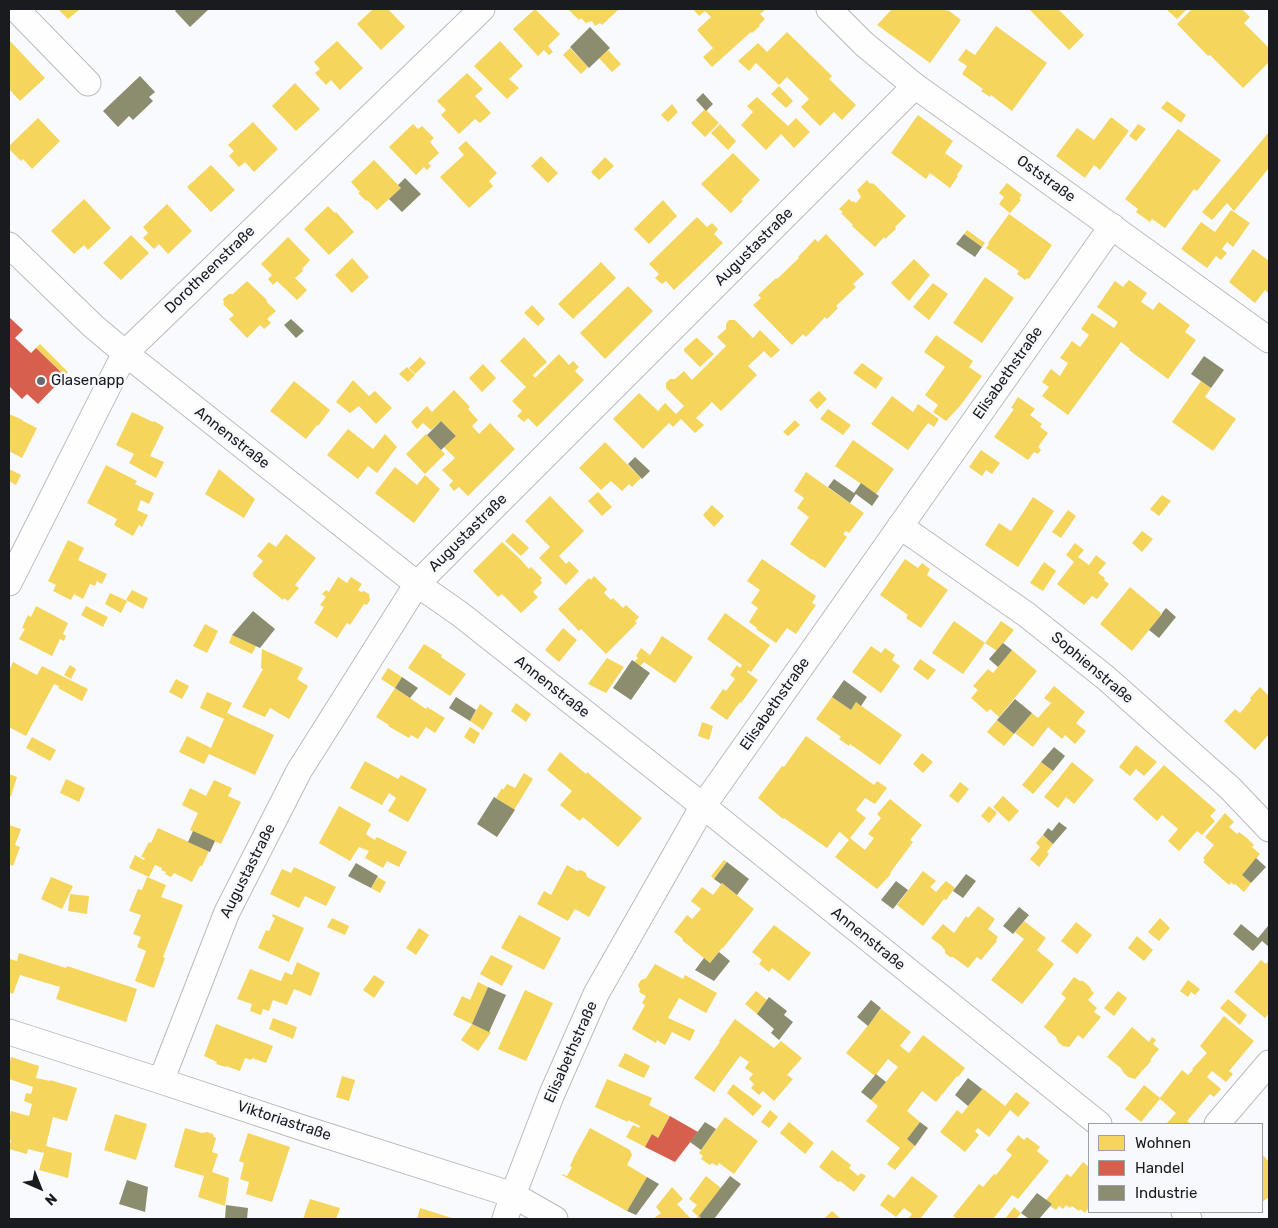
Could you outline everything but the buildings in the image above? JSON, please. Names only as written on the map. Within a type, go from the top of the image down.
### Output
[{"type":"street","points":[[16,9],[88,83]]},
{"type":"street","name":"Dorotheenstraße","points":[[9,583],[125,353],[482,9]]},
{"type":"street","name":"Oststraße","points":[[829,9],[864,44],[915,86],[1269,340]]},
{"type":"street","name":"Augustastraße","points":[[161,1080],[226,912],[299,772],[417,584],[915,86]]},
{"type":"street","name":"Elisabethstraße","points":[[505,1219],[551,1096],[596,994],[703,806],[1112,226]]},
{"type":"street","name":"Annenstraße","points":[[9,245],[93,326],[125,353],[417,584],[468,620],[703,806],[1098,1123]]},
{"type":"street","name":"Sophienstraße","points":[[900,526],[1027,615],[1106,678],[1230,788],[1269,829]]},
{"type":"street","name":"Viktoriastraße","points":[[9,1032],[513,1195],[555,1219]]},
{"type":"street","points":[[1218,1123],[1269,1063]]},
{"type":"place","name":"Glasenapp","points":[[41,381]]}]
